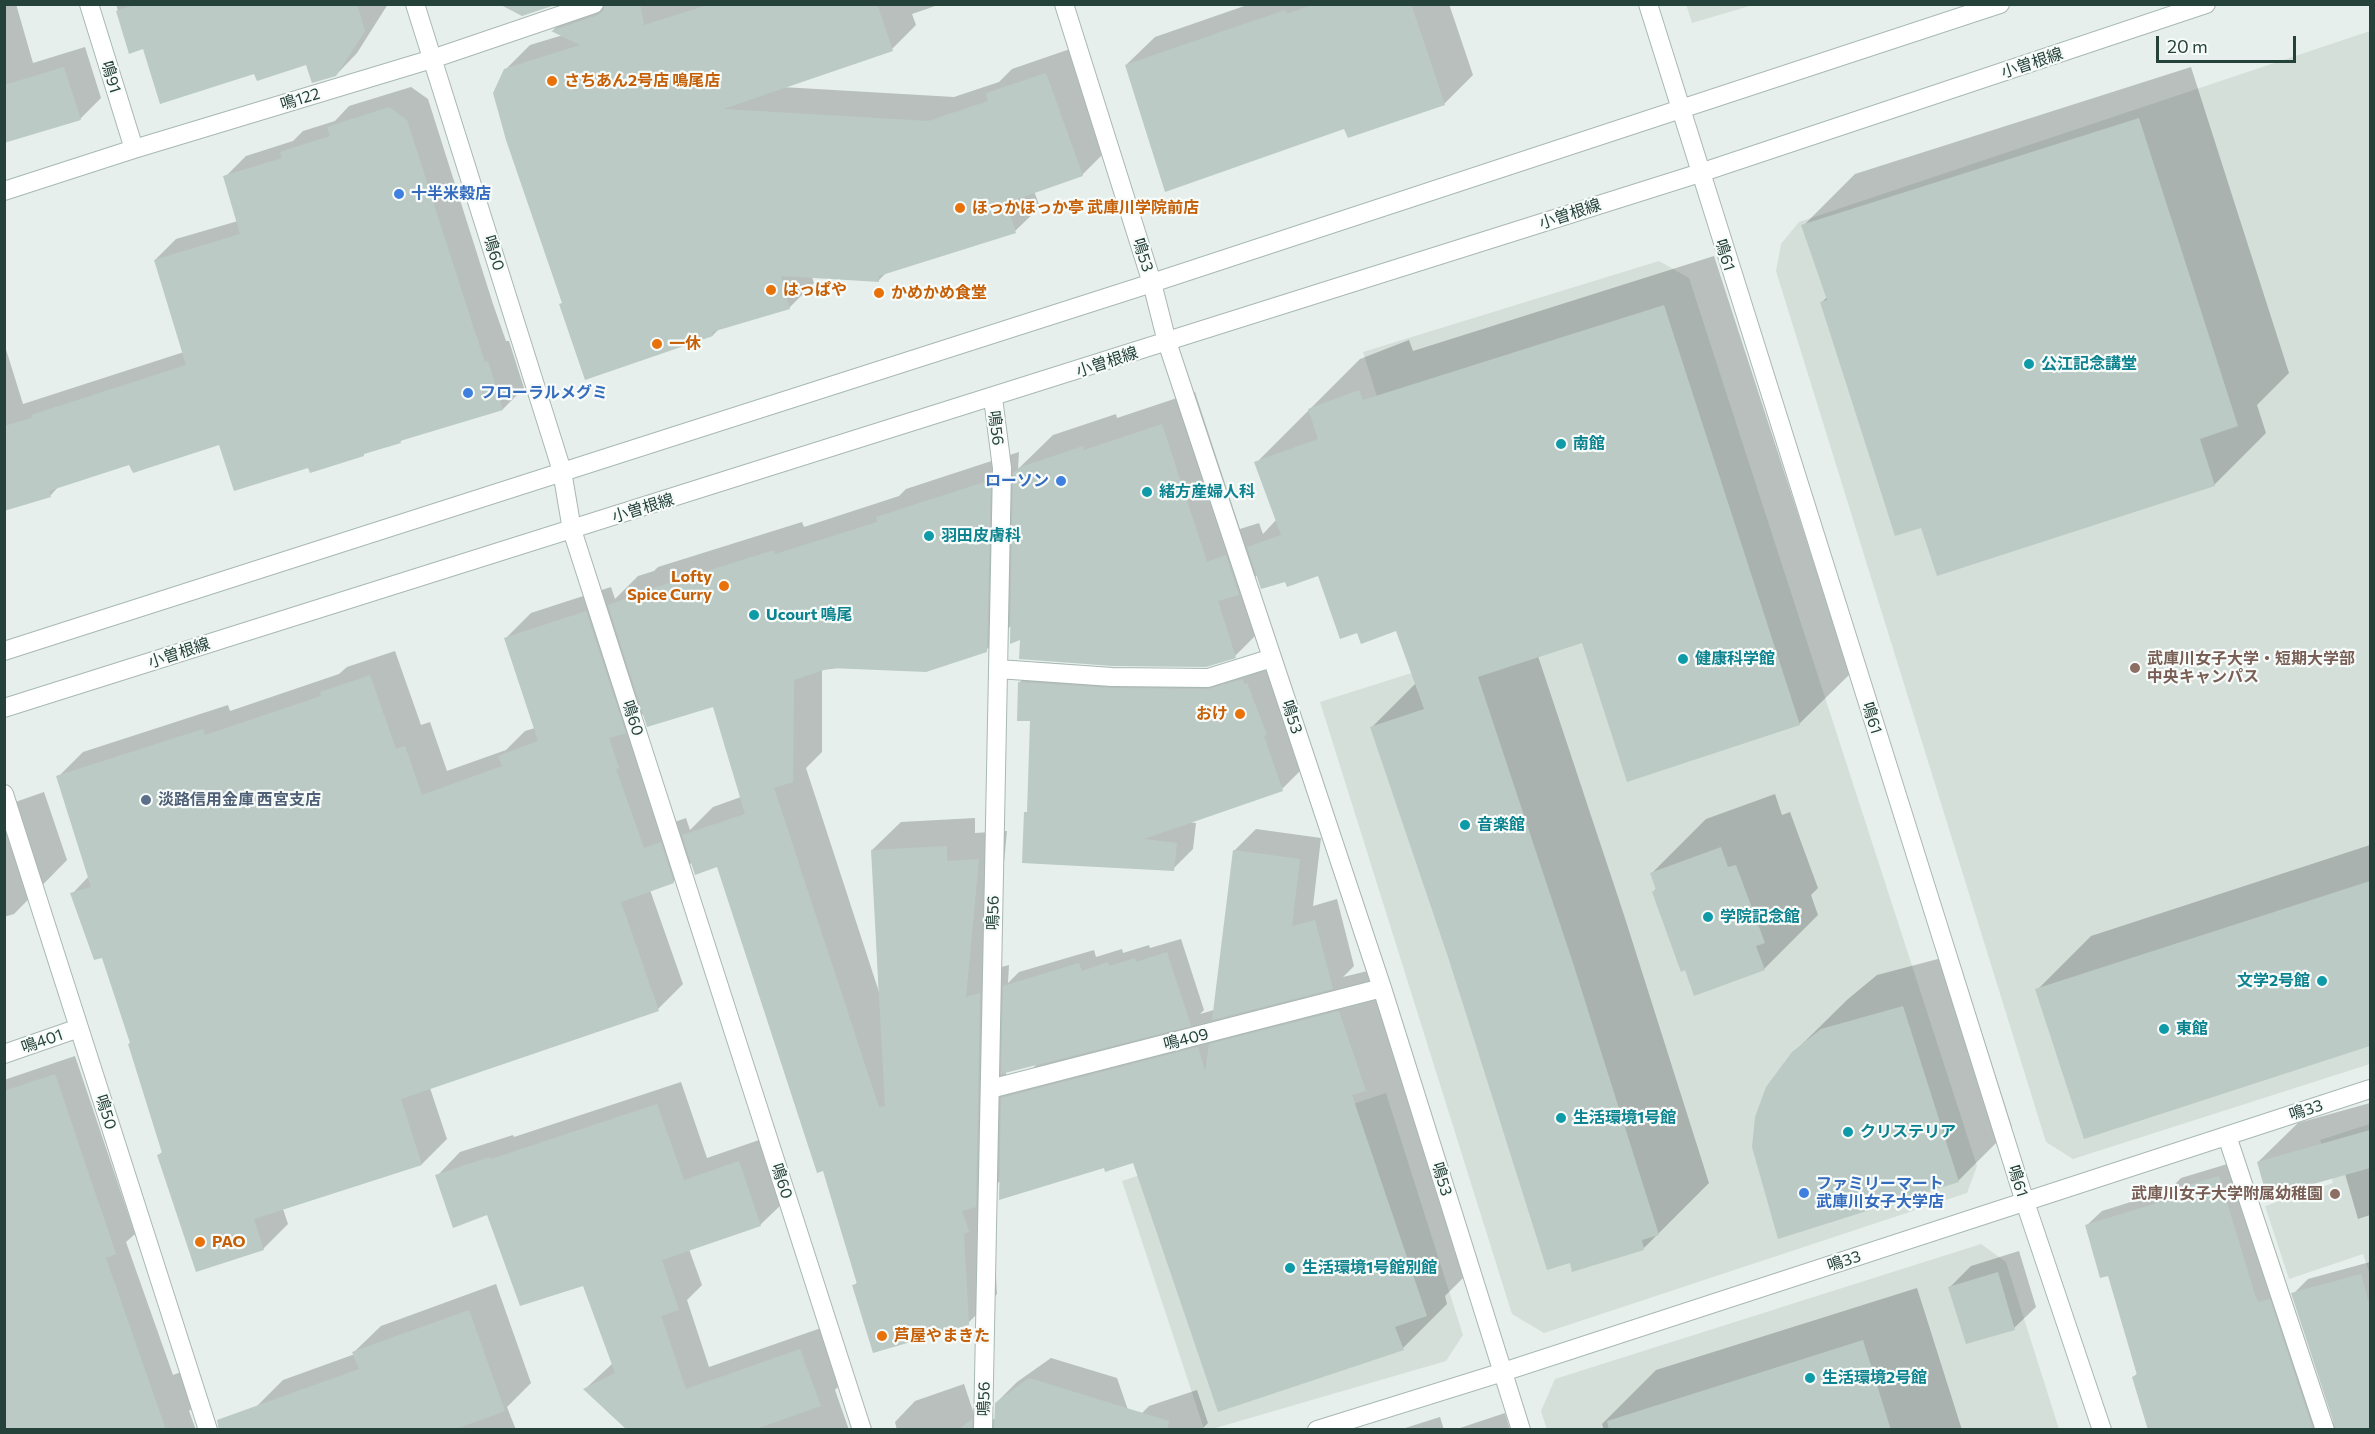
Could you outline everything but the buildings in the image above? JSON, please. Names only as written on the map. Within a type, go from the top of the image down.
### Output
[{"type":"street","name":"鳴91","points":[[89,4],[134,148]]},
{"type":"street","name":"鳴60","points":[[415,4],[562,471],[572,530],[862,1430]]},
{"type":"street","name":"鳴122","points":[[4,191],[134,148],[432,59],[594,4]]},
{"type":"street","name":"鳴53","points":[[1064,4],[1152,283],[1167,342],[1382,988],[1521,1430]]},
{"type":"street","name":"鳴61","points":[[1648,4],[2025,1202],[2102,1430]]},
{"type":"street","points":[[4,651],[1152,283],[2000,4]]},
{"type":"street","name":"小曽根線","points":[[4,708],[993,398],[1700,173],[2206,4]]},
{"type":"street","name":"鳴56","points":[[983,1430],[1002,468],[993,398]]},
{"type":"street","points":[[998,669],[1112,677],[1208,678],[1272,658]]},
{"type":"street","name":"鳴50","points":[[4,795],[208,1430]]},
{"type":"street","name":"鳴409","points":[[990,1089],[1382,988]]},
{"type":"street","name":"鳴401","points":[[4,1054],[79,1028]]},
{"type":"street","name":"鳴33","points":[[1317,1430],[1503,1372],[2370,1089]]},
{"type":"street","points":[[2227,1136],[2325,1430]]},
{"type":"shaded area","points":[[1686,4],[1753,4],[1753,5],[1692,23]]},
{"type":"shaded area","name":"武庫川女子大学・短期大学部 中央キャンパス","points":[[2370,31],[2370,1064],[2073,1159],[2046,1142],[1776,271],[1781,244],[1799,222]]},
{"type":"shaded area","points":[[1659,261],[1689,278],[1977,1166],[1967,1193],[1544,1333],[1512,1314],[1320,702],[1459,658],[1363,352]]},
{"type":"shaded area","name":"生活環境1号館別館","points":[[1386,1093],[1463,1335],[1446,1361],[1212,1429],[1204,1429],[1122,1181]]},
{"type":"shaded area","name":"武庫川女子大学附属幼稚園","points":[[2370,1124],[2370,1275],[2363,1254],[2289,1279],[2265,1206],[2333,1183],[2320,1140]]},
{"type":"shaded area","points":[[1981,1244],[2006,1262],[2059,1429],[1547,1430],[1541,1411],[1555,1379]]},
{"type":"place","name":"さちあん2号店 鳴尾店","points":[[552,81]]},
{"type":"place","name":"十半米穀店","points":[[399,194]]},
{"type":"place","name":"ほっかほっか亭 武庫川学院前店","points":[[960,208]]},
{"type":"place","name":"はっぱや","points":[[771,290]]},
{"type":"place","name":"かめかめ食堂","points":[[879,293]]},
{"type":"place","name":"一休","points":[[657,344]]},
{"type":"place","name":"公江記念講堂","points":[[2029,364]]},
{"type":"place","name":"フローラルメグミ","points":[[468,393]]},
{"type":"place","name":"南館","points":[[1561,444]]},
{"type":"place","name":"ローソン","points":[[1061,481]]},
{"type":"place","name":"緒方産婦人科","points":[[1147,492]]},
{"type":"place","name":"羽田皮膚科","points":[[929,536]]},
{"type":"place","name":"Lofty Spice Curry","points":[[724,586]]},
{"type":"place","name":"Ucourt 鳴尾","points":[[754,615]]},
{"type":"place","name":"健康科学館","points":[[1683,659]]},
{"type":"place","name":"武庫川女子大学・短期大学部 中央キャンパス","points":[[2135,668]]},
{"type":"place","name":"おけ","points":[[1240,714]]},
{"type":"place","name":"淡路信用金庫 西宮支店","points":[[146,800]]},
{"type":"place","name":"音楽館","points":[[1465,825]]},
{"type":"place","name":"学院記念館","points":[[1708,917]]},
{"type":"place","name":"文学2号館","points":[[2322,981]]},
{"type":"place","name":"東館","points":[[2164,1029]]},
{"type":"place","name":"生活環境1号館","points":[[1561,1118]]},
{"type":"place","name":"クリステリア","points":[[1848,1132]]},
{"type":"place","name":"ファミリーマート 武庫川女子大学店","points":[[1804,1193]]},
{"type":"place","name":"武庫川女子大学附属幼稚園","points":[[2335,1194]]},
{"type":"place","name":"PAO","points":[[200,1242]]},
{"type":"place","name":"生活環境1号館別館","points":[[1290,1268]]},
{"type":"place","name":"芦屋やまきた","points":[[882,1336]]},
{"type":"place","name":"生活環境2号館","points":[[1810,1378]]}]
